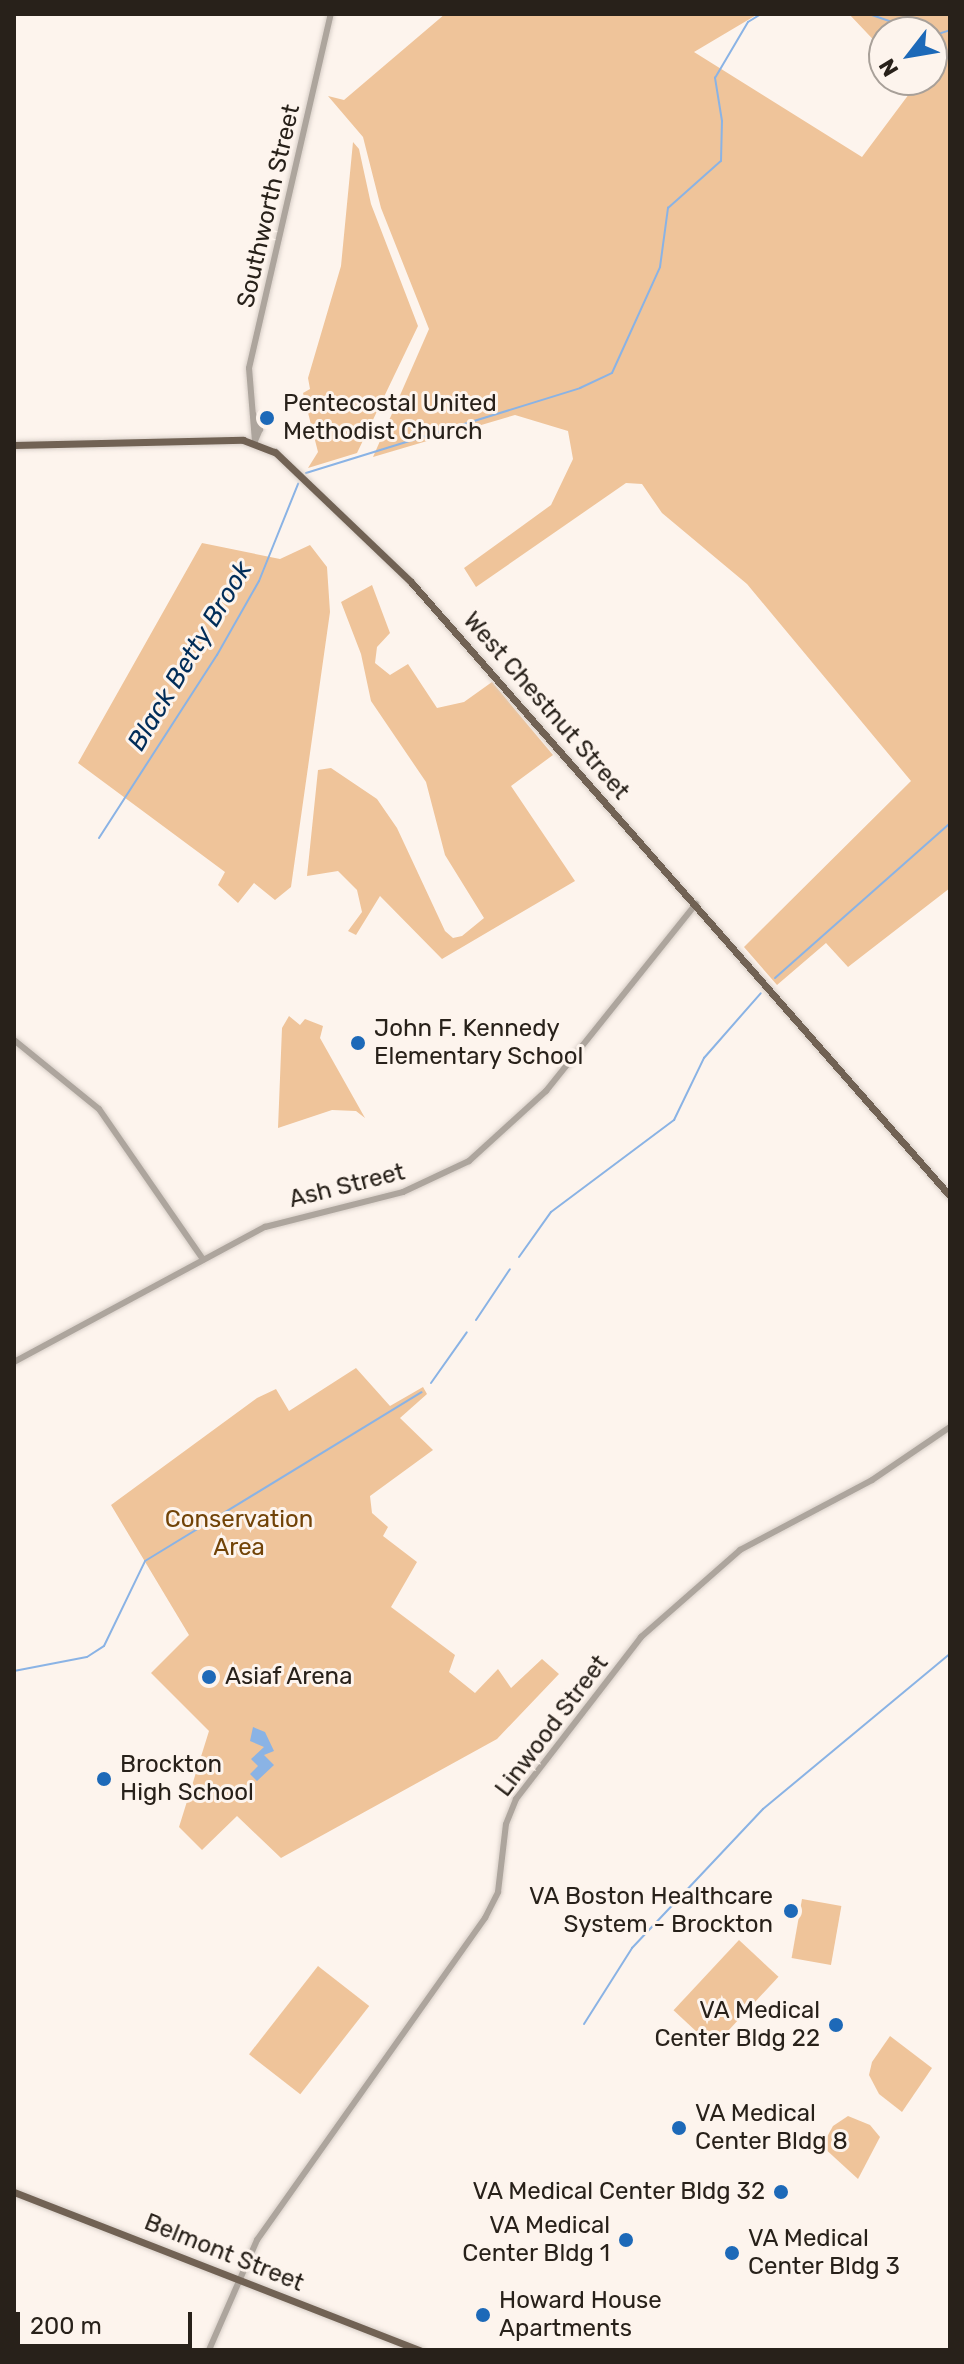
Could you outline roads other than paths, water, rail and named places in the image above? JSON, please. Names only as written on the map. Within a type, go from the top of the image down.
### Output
[{"type":"main road","points":[[14,445],[255,441]]},
{"type":"main road","name":"West Chestnut Street","points":[[255,441],[275,452],[397,567],[950,1196]]},
{"type":"main road","name":"Belmont Street","points":[[14,2192],[420,2350]]},
{"type":"street","name":"Southworth Street","points":[[255,441],[249,368],[331,14]]},
{"type":"street","name":"Ash Street","points":[[14,1362],[274,1223],[424,1185],[478,1154],[555,1082],[696,904]]},
{"type":"street","points":[[14,1040],[99,1109],[203,1259]]},
{"type":"street","name":"Linwood Street","points":[[209,2350],[257,2240],[485,1918],[500,1886],[513,1803],[641,1637],[733,1555],[872,1480],[950,1427]]},
{"type":"water","points":[[253,1727],[265,1732],[274,1751],[264,1755],[274,1765],[257,1781],[250,1774],[258,1766],[251,1759],[264,1747],[250,1741]]},
{"type":"waterway","name":"Black Betty Brook","points":[[306,473],[580,388],[612,373],[660,267],[668,208],[721,161],[722,121],[715,78],[748,22],[761,14]]},
{"type":"waterway","name":"Black Betty Brook","points":[[869,14],[875,16]]},
{"type":"waterway","name":"Black Betty Brook","points":[[99,838],[217,655],[259,581],[298,484]]},
{"type":"waterway","points":[[775,978],[950,823]]},
{"type":"waterway","points":[[519,1257],[551,1212],[674,1120],[704,1058],[761,993]]},
{"type":"waterway","points":[[476,1320],[510,1269]]},
{"type":"waterway","points":[[431,1383],[467,1332]]},
{"type":"waterway","points":[[14,1671],[87,1657],[104,1646],[145,1561],[422,1392]]},
{"type":"waterway","points":[[584,2024],[632,1948],[763,1809],[950,1654]]},
{"type":"place","name":"Pentecostal United Methodist Church","points":[[267,418]]},
{"type":"place","name":"John F. Kennedy Elementary School","points":[[358,1043]]},
{"type":"place","name":"Asiaf Arena","points":[[209,1677]]},
{"type":"place","name":"Brockton High School","points":[[104,1779]]},
{"type":"place","name":"VA Boston Healthcare System - Brockton","points":[[791,1911]]},
{"type":"place","name":"VA Medical Center Bldg 22","points":[[836,2025]]},
{"type":"place","name":"VA Medical Center Bldg 8","points":[[679,2128]]},
{"type":"place","name":"VA Medical Center Bldg 32","points":[[781,2192]]},
{"type":"place","name":"VA Medical Center Bldg 1","points":[[626,2240]]},
{"type":"place","name":"VA Medical Center Bldg 3","points":[[732,2253]]},
{"type":"place","name":"Howard House Apartments","points":[[483,2315]]},
{"type":"park label","name":"Conservation Area","points":[[239,1534]]}]
